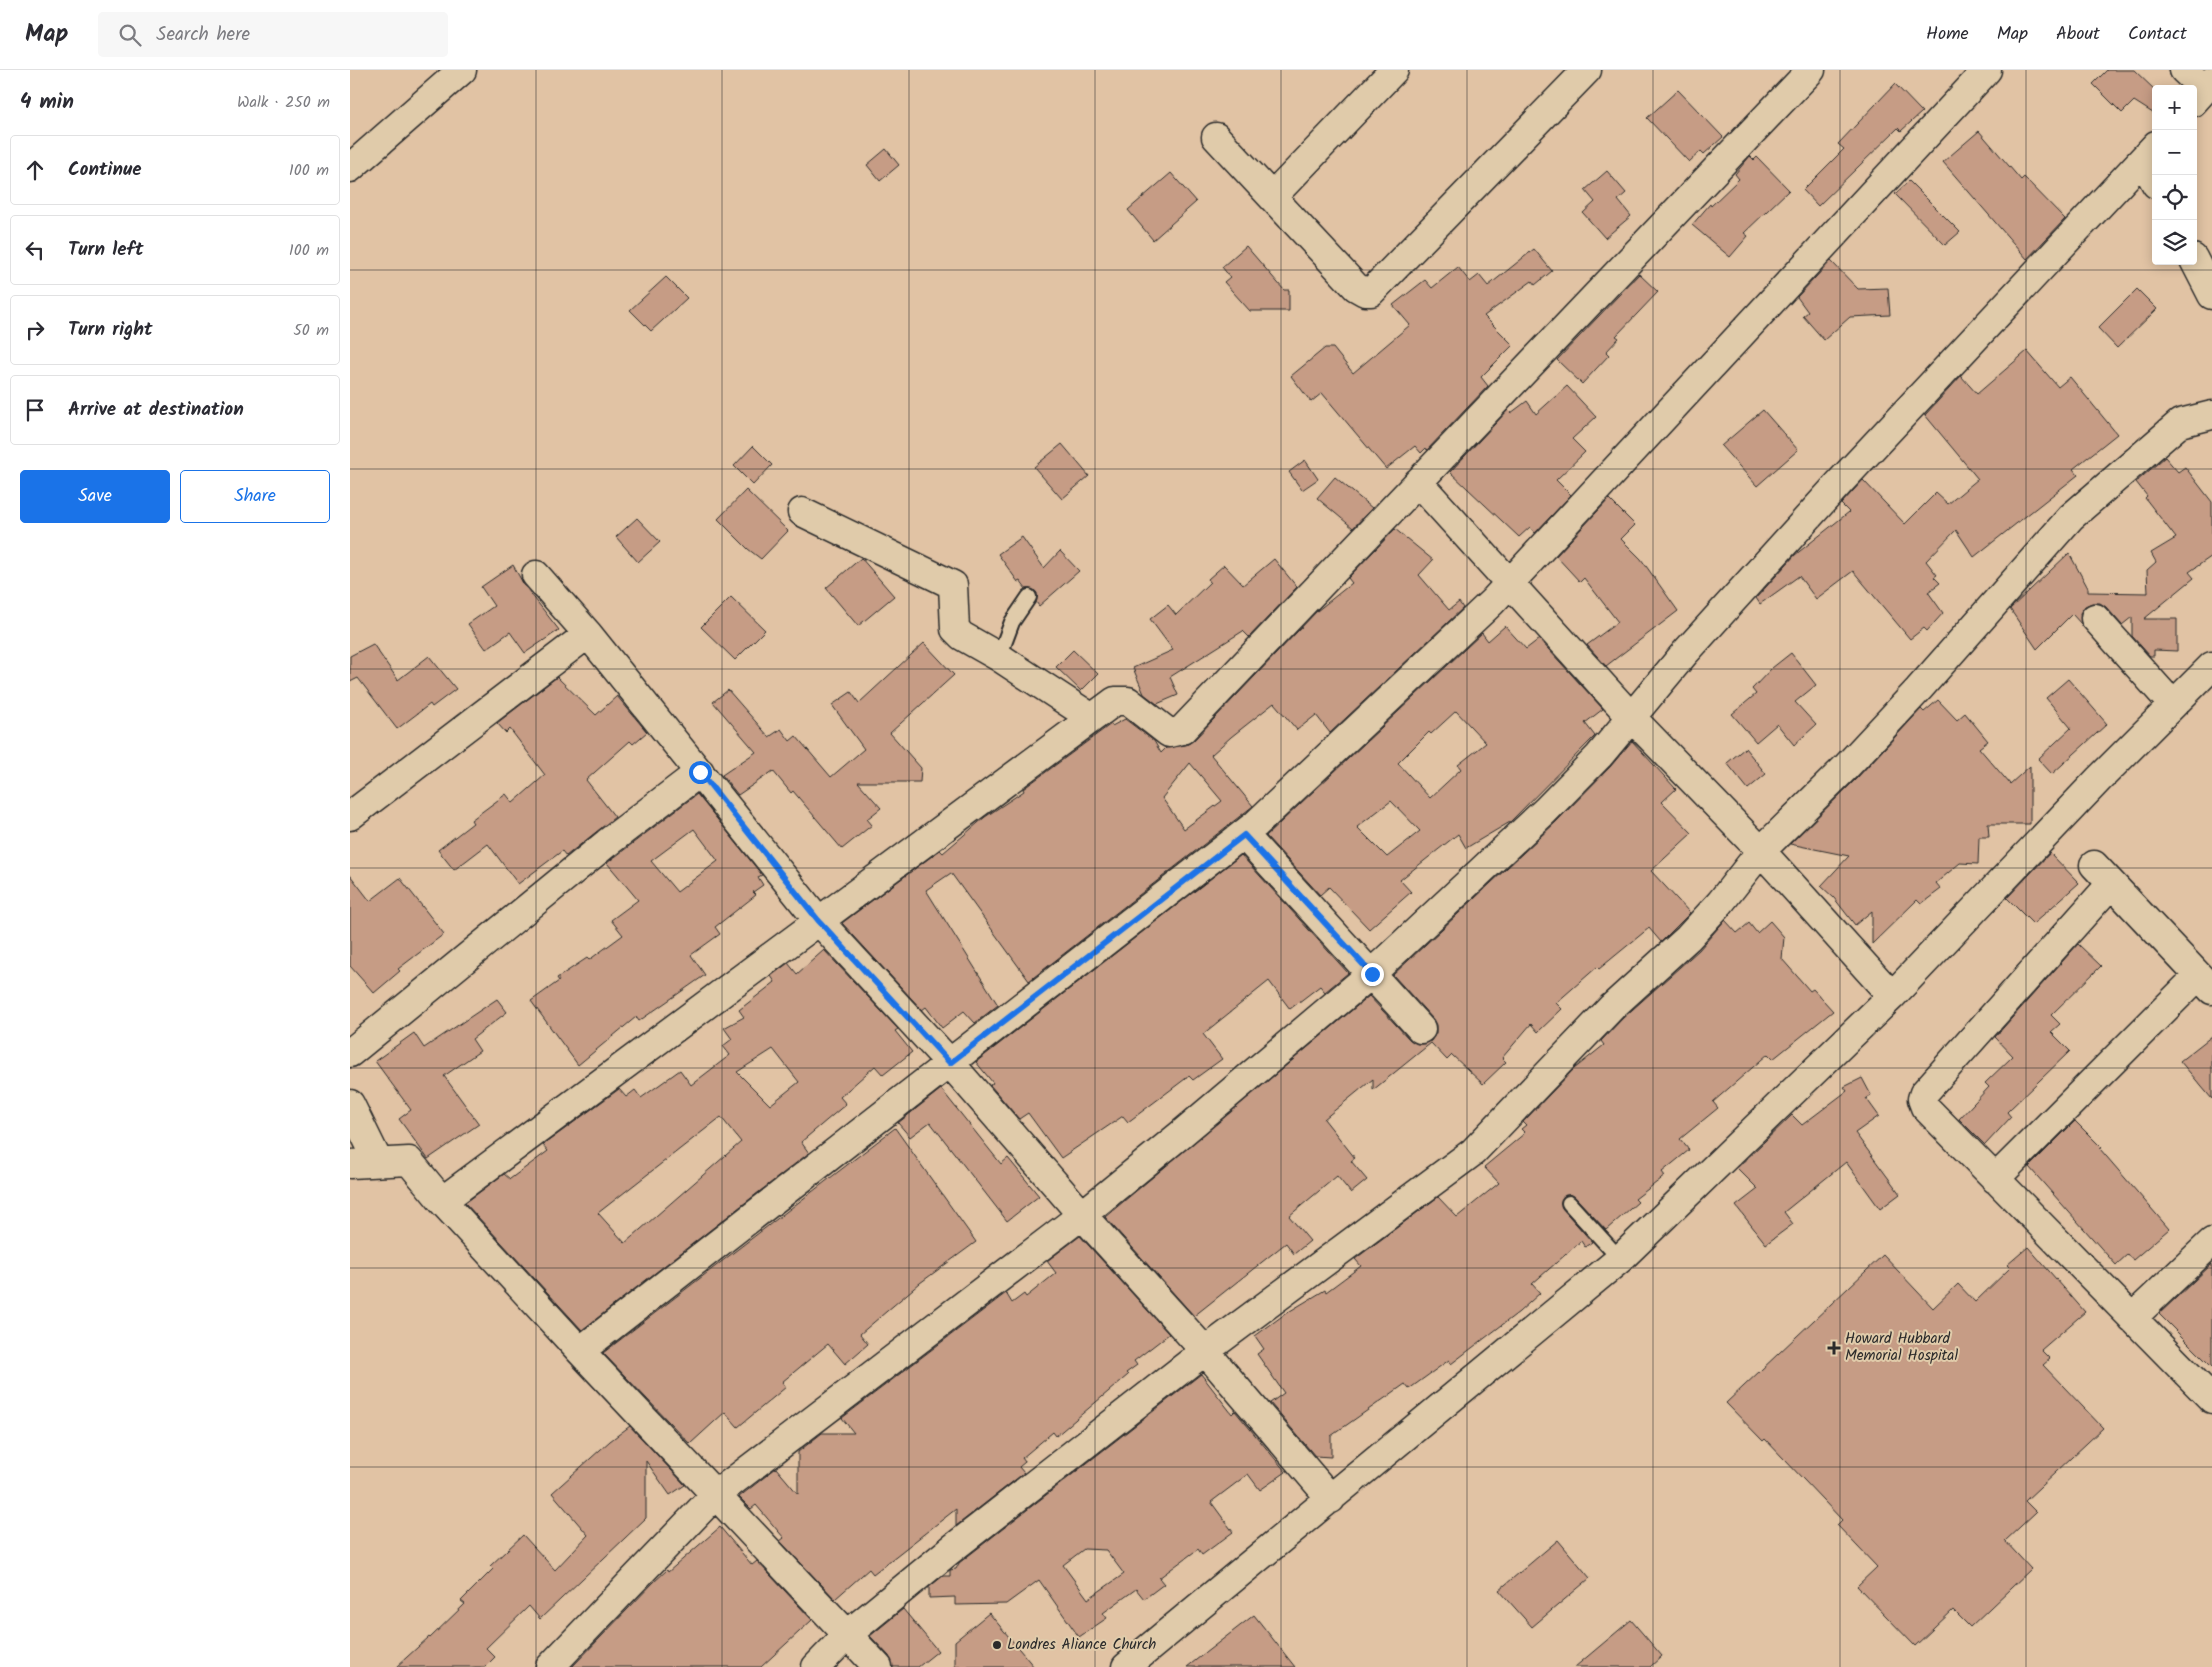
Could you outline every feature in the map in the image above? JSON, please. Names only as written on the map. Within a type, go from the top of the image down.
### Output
[{"type":"street","points":[[350,168],[462,70]]},
{"type":"street","points":[[1272,197],[1394,70]]},
{"type":"street","points":[[1216,136],[1356,287],[1365,292],[1371,292],[1587,70]]},
{"type":"street","points":[[442,1202],[818,920],[1115,701],[1124,699],[1163,730],[1174,733],[1182,730],[1811,70]]},
{"type":"street","points":[[580,1351],[1244,835],[1343,739],[1460,634],[1987,70]]},
{"type":"street","points":[[2184,70],[2203,90]]},
{"type":"street","points":[[2150,153],[2154,175]]},
{"type":"street","points":[[550,1667],[714,1495],[1082,1215],[1372,974],[1545,811],[1632,718],[1684,654],[1842,480],[2150,153]]},
{"type":"street","points":[[2197,265],[2212,295]]},
{"type":"street","points":[[816,1667],[848,1634],[949,1551],[1205,1351],[1473,1152],[1612,1008],[1688,938],[1720,903],[1761,851],[1846,767],[1918,690],[2070,517],[2180,423],[2212,414]]},
{"type":"street","points":[[1418,482],[1632,718],[1761,851],[1892,996]]},
{"type":"street","points":[[802,512],[953,585],[955,629],[962,636],[1092,718]]},
{"type":"street","points":[[536,575],[588,634],[818,920],[950,1063],[1082,1215],[1205,1351],[1332,1499]]},
{"type":"street","points":[[2095,618],[2173,705]]},
{"type":"street","points":[[350,816],[588,634]]},
{"type":"street","points":[[1126,1667],[1332,1499],[1620,1259],[1809,1079],[1892,996],[2099,779],[2212,666]]},
{"type":"street","points":[[350,1053],[592,855],[700,772]]},
{"type":"street","points":[[1244,835],[1421,1029]]},
{"type":"street","points":[[1995,1178],[2205,983],[2102,874],[1922,1096],[1925,1107],[2212,1399]]},
{"type":"street","points":[[350,1104],[378,1161]]},
{"type":"street","points":[[350,1164],[378,1161],[405,1161],[413,1164],[442,1202],[714,1495],[878,1667]]},
{"type":"street","points":[[2132,1318],[2212,1242]]},
{"type":"lane","points":[[998,657],[1012,622],[1029,597]]},
{"type":"lane","points":[[1570,1203],[1620,1259]]},
{"type":"building","points":[[2107,70],[2134,70],[2152,87],[2152,112],[2134,101],[2122,113],[2093,84]]},
{"type":"building","points":[[1895,84],[1922,112],[1901,131],[1898,128],[1818,206],[1803,190],[1844,149],[1838,144]]},
{"type":"building","points":[[1678,90],[1723,137],[1704,154],[1701,151],[1689,162],[1647,118]]},
{"type":"building","points":[[1979,131],[2021,180],[2024,177],[2065,219],[2027,259],[1943,162]]},
{"type":"building","points":[[886,149],[899,165],[880,181],[867,165]]},
{"type":"building","points":[[1750,156],[1754,160],[1757,157],[1789,190],[1744,233],[1748,236],[1730,257],[1692,225],[1710,204],[1711,206],[1739,179],[1735,174]]},
{"type":"building","points":[[1607,171],[1626,193],[1618,200],[1631,216],[1605,238],[1583,213],[1595,202],[1585,190]]},
{"type":"building","points":[[1171,173],[1196,202],[1153,240],[1128,210]]},
{"type":"building","points":[[1909,181],[1960,232],[1945,245],[1895,194]]},
{"type":"building","points":[[1246,246],[1284,290],[1289,290],[1289,311],[1250,311],[1224,282],[1230,277],[1222,267]]},
{"type":"building","points":[[1534,249],[1552,271],[1535,285],[1532,281],[1484,316],[1513,345],[1481,377],[1488,386],[1427,450],[1426,448],[1421,453],[1415,446],[1386,469],[1322,393],[1311,402],[1291,376],[1325,348],[1333,348],[1353,373],[1410,325],[1393,305],[1425,280],[1432,288],[1458,267],[1470,282],[1479,275],[1488,286]]},
{"type":"building","points":[[1831,261],[1858,289],[1888,288],[1890,315],[1850,317],[1824,340],[1803,316],[1808,312],[1797,297]]},
{"type":"building","points":[[1639,274],[1658,292],[1616,336],[1619,338],[1606,352],[1609,355],[1582,384],[1557,360]]},
{"type":"building","points":[[666,277],[687,298],[651,331],[630,310]]},
{"type":"building","points":[[2137,289],[2157,309],[2117,348],[2098,328]]},
{"type":"building","points":[[2027,351],[2058,387],[2070,377],[2117,434],[2073,469],[2078,475],[1974,557],[1956,530],[1926,561],[1937,575],[1934,577],[1940,583],[1928,592],[1943,613],[1927,631],[1924,628],[1910,639],[1853,571],[1816,599],[1799,576],[1760,604],[1756,598],[1795,555],[1849,512],[1841,504],[1863,480],[1905,524],[1936,493],[1948,504],[1978,479],[1925,415],[1961,376],[1977,394]]},
{"type":"building","points":[[1567,386],[1596,417],[1572,439],[1585,452],[1556,480],[1571,495],[1535,533],[1530,527],[1519,537],[1450,472],[1508,410],[1511,413],[1527,401],[1536,414]]},
{"type":"building","points":[[1763,410],[1798,450],[1757,486],[1721,446]]},
{"type":"building","points":[[1062,444],[1089,476],[1062,499],[1034,467]]},
{"type":"building","points":[[753,446],[772,465],[753,485],[734,466]]},
{"type":"building","points":[[2165,457],[2178,472],[2185,467],[2212,502],[2212,556],[2189,572],[2194,578],[2144,619],[2177,619],[2177,651],[2154,650],[2154,656],[2150,656],[2132,636],[2132,617],[2122,625],[2100,603],[2092,603],[2085,606],[2080,613],[2082,625],[2072,614],[2037,649],[2010,609],[2069,553],[2088,588],[2088,592],[2148,593],[2147,570],[2156,562],[2151,553],[2176,538],[2145,498],[2147,496],[2136,482]]},
{"type":"building","points":[[1305,460],[1318,479],[1302,490],[1289,472]]},
{"type":"building","points":[[1335,477],[1372,508],[1353,528],[1317,498]]},
{"type":"building","points":[[746,490],[788,531],[761,559],[748,549],[718,519]]},
{"type":"building","points":[[1609,499],[1635,525],[1621,539],[1641,559],[1678,611],[1606,666],[1587,645],[1618,622],[1584,578],[1580,582],[1556,556]]},
{"type":"building","points":[[637,518],[660,542],[638,562],[616,537]]},
{"type":"building","points":[[1395,529],[1433,560],[1419,575],[1449,610],[1459,602],[1463,608],[1330,733],[1316,715],[1297,730],[1274,703],[1231,737],[1211,755],[1253,806],[1029,981],[951,873],[926,890],[998,1005],[975,1023],[964,1011],[942,1028],[926,1007],[922,1010],[842,923],[940,850],[943,853],[985,817],[1024,791],[1023,789],[1111,724],[1112,726],[1125,719],[1154,741],[1161,753],[1166,748],[1186,745],[1193,741],[1317,611],[1352,583],[1348,578]],"holes":[[[1190,763],[1222,801],[1184,829],[1162,798]]]},
{"type":"building","points":[[1022,537],[1044,568],[1060,551],[1079,571],[1039,606],[1036,602],[1037,593],[1026,589],[1020,581],[1018,582],[998,554]]},
{"type":"building","points":[[861,558],[894,596],[858,626],[826,588]]},
{"type":"building","points":[[1274,559],[1297,587],[1249,637],[1243,631],[1170,677],[1178,695],[1157,704],[1144,694],[1133,668],[1173,650],[1150,619],[1168,605],[1176,615],[1210,582],[1208,579],[1224,565],[1243,585]]},
{"type":"building","points":[[513,565],[524,585],[559,630],[525,653],[510,632],[486,649],[468,624],[494,606],[481,587]]},
{"type":"building","points":[[731,597],[765,630],[735,660],[701,627]]},
{"type":"building","points":[[1505,626],[1526,649],[1539,639],[1603,709],[1585,723],[1595,736],[1510,822],[1466,848],[1458,834],[1400,880],[1411,892],[1369,929],[1329,887],[1320,895],[1266,836],[1482,633],[1488,641]],"holes":[[[1456,711],[1486,743],[1458,765],[1461,769],[1430,798],[1398,763],[1429,732],[1431,734]],[[1391,801],[1420,831],[1387,857],[1357,827]]]},
{"type":"building","points":[[924,643],[954,675],[890,733],[921,768],[920,782],[858,782],[881,808],[867,819],[872,825],[842,849],[793,791],[791,793],[773,771],[738,795],[722,775],[756,752],[713,702],[728,690],[769,737],[781,729],[790,741],[796,736],[831,777],[864,749],[832,705],[851,692],[859,703]]},
{"type":"building","points":[[373,644],[398,680],[429,656],[456,689],[432,707],[430,704],[397,729],[358,678],[350,682],[350,656]]},
{"type":"building","points":[[1073,650],[1098,674],[1081,691],[1056,667]]},
{"type":"building","points":[[1791,653],[1816,685],[1795,702],[1816,725],[1794,745],[1777,724],[1756,742],[1732,714],[1756,694],[1752,689],[1772,668]]},
{"type":"building","points":[[557,677],[596,715],[617,696],[647,732],[633,744],[630,741],[586,780],[615,817],[566,856],[562,851],[518,884],[488,844],[454,870],[438,850],[473,823],[471,820],[506,794],[513,803],[545,775],[510,729],[506,733],[497,723]]},
{"type":"building","points":[[2068,679],[2107,724],[2052,774],[2038,759],[2071,728],[2046,698]]},
{"type":"building","points":[[1938,700],[1957,720],[1965,713],[1988,741],[1979,748],[2010,784],[2030,766],[2030,824],[1988,824],[1989,837],[1979,837],[1978,864],[1960,863],[1936,883],[1941,889],[1921,904],[1917,900],[1872,944],[1872,911],[1855,925],[1834,898],[1821,886],[1849,856],[1790,844],[1857,778],[1921,709],[1924,712]]},
{"type":"building","points":[[1632,741],[1676,789],[1662,802],[1692,833],[1651,871],[1690,913],[1661,942],[1649,928],[1599,969],[1597,967],[1556,1003],[1562,1009],[1538,1032],[1531,1024],[1502,1058],[1506,1062],[1483,1084],[1452,1055],[1447,1060],[1431,1043],[1373,1090],[1373,1079],[1324,1119],[1355,1158],[1351,1161],[1367,1180],[1351,1193],[1337,1176],[1289,1216],[1310,1241],[1294,1254],[1286,1243],[1194,1316],[1105,1217],[1369,996],[1410,1040],[1417,1044],[1425,1044],[1431,1041],[1436,1033],[1436,1025],[1433,1019],[1393,975],[1556,822],[1610,767]]},
{"type":"building","points":[[1745,748],[1766,774],[1748,789],[1727,763]]},
{"type":"building","points":[[697,794],[762,875],[758,877],[763,885],[753,892],[756,895],[715,927],[720,934],[691,955],[705,975],[639,1021],[636,1017],[578,1065],[531,1001],[559,981],[557,978],[587,958],[589,960],[623,935],[611,920],[638,900],[607,863]],"holes":[[[694,829],[718,861],[677,892],[651,861]]]},
{"type":"building","points":[[2050,853],[2079,883],[2033,924],[2007,898]]},
{"type":"building","points":[[1241,855],[1348,973],[1325,992],[1320,986],[1290,1009],[1269,981],[1203,1034],[1222,1059],[1193,1080],[1189,1076],[1128,1122],[1123,1116],[1061,1158],[1028,1113],[1019,1119],[990,1085],[993,1083],[976,1062]]},
{"type":"building","points":[[350,875],[370,901],[400,878],[444,934],[398,969],[400,971],[374,993],[350,966]]},
{"type":"building","points":[[1725,920],[1737,933],[1749,923],[1757,933],[1770,921],[1784,937],[1782,959],[1810,991],[1813,989],[1833,1011],[1773,1059],[1768,1054],[1713,1102],[1718,1108],[1680,1139],[1689,1150],[1662,1172],[1665,1176],[1635,1199],[1638,1202],[1606,1230],[1575,1197],[1571,1195],[1564,1196],[1561,1201],[1562,1208],[1592,1242],[1585,1247],[1581,1241],[1532,1284],[1540,1293],[1519,1312],[1451,1364],[1449,1360],[1409,1389],[1405,1384],[1331,1436],[1331,1457],[1315,1456],[1270,1403],[1284,1393],[1257,1354],[1264,1349],[1255,1336],[1285,1314],[1325,1290],[1326,1292],[1361,1266],[1355,1259],[1438,1197],[1457,1217],[1499,1183],[1484,1167],[1525,1133],[1521,1129],[1526,1125],[1523,1122],[1574,1069],[1604,1045],[1601,1041],[1623,1018],[1699,950]]},
{"type":"building","points":[[2078,944],[2101,966],[2051,1015],[2060,1024],[2051,1032],[2070,1051],[2007,1112],[2011,1117],[1985,1145],[1959,1119],[1989,1087],[1985,1083],[2013,1056],[1995,1037]]},
{"type":"building","points":[[824,950],[898,1029],[895,1031],[912,1052],[883,1075],[875,1066],[840,1097],[846,1104],[801,1142],[809,1153],[582,1330],[465,1203],[504,1174],[510,1179],[548,1151],[543,1145],[619,1089],[626,1097],[635,1090],[641,1098],[680,1070],[691,1085],[730,1055],[723,1046],[732,1039],[724,1028],[744,1017],[739,1010],[775,982],[771,976],[788,963],[797,974]],"holes":[[[773,1049],[799,1082],[770,1105],[737,1072]],[[721,1117],[741,1142],[625,1243],[598,1213]]]},
{"type":"building","points":[[497,999],[507,1012],[472,1039],[480,1051],[444,1076],[479,1124],[428,1159],[399,1119],[411,1110],[375,1061],[414,1033],[424,1048]]},
{"type":"building","points":[[2212,1036],[2212,1099],[2180,1061]]},
{"type":"building","points":[[1862,1078],[1871,1095],[1866,1098],[1879,1116],[1855,1133],[1900,1194],[1880,1209],[1846,1162],[1784,1212],[1793,1224],[1766,1244],[1736,1206],[1758,1189],[1737,1168],[1792,1115],[1802,1125],[1847,1091],[1844,1087]]},
{"type":"building","points":[[941,1089],[1001,1164],[1008,1158],[1039,1196],[1007,1221],[930,1122],[910,1137],[898,1123]]},
{"type":"building","points":[[2075,1121],[2102,1148],[2100,1149],[2169,1229],[2133,1260],[2128,1254],[2116,1265],[2029,1167]]},
{"type":"building","points":[[895,1128],[976,1242],[920,1283],[860,1334],[868,1344],[845,1364],[828,1344],[782,1382],[786,1387],[738,1427],[725,1412],[690,1444],[603,1353]]},
{"type":"building","points":[[1080,1236],[1169,1334],[1134,1361],[1137,1365],[1126,1373],[1128,1375],[1056,1436],[1053,1432],[1022,1458],[1025,1462],[1019,1467],[1024,1473],[956,1526],[956,1509],[873,1574],[869,1569],[835,1599],[780,1541],[784,1538],[756,1505],[751,1509],[739,1497],[776,1468],[798,1494],[798,1452],[822,1433],[854,1433],[842,1418],[1006,1293],[1012,1303],[1024,1294],[1026,1297],[1056,1273],[1047,1261]]},
{"type":"building","points":[[2028,1247],[2085,1312],[2041,1350],[2050,1359],[2043,1365],[2103,1428],[2025,1501],[2036,1512],[2005,1541],[2031,1569],[1970,1627],[1953,1610],[1915,1646],[1857,1586],[1877,1567],[1837,1525],[1842,1520],[1765,1439],[1763,1441],[1726,1403],[1883,1255],[1933,1308],[1958,1284],[1975,1302],[2010,1268],[2007,1265]]},
{"type":"building","points":[[2212,1264],[2212,1367],[2159,1314]]},
{"type":"building","points":[[1201,1374],[1232,1414],[1235,1411],[1286,1472],[1260,1490],[1248,1474],[1211,1502],[1233,1532],[1202,1555],[1198,1549],[1159,1578],[1164,1584],[1144,1599],[1136,1589],[1103,1613],[1107,1618],[1079,1637],[1039,1580],[1006,1604],[955,1605],[955,1597],[929,1598],[929,1587],[943,1576],[950,1576],[950,1570],[956,1569],[959,1563]],"holes":[[[1084,1549],[1106,1550],[1124,1574],[1088,1599],[1063,1565]]]},
{"type":"building","points":[[630,1426],[685,1485],[670,1495],[646,1461],[646,1518],[540,1619],[529,1606],[486,1648],[495,1657],[485,1667],[396,1667],[430,1638],[465,1604],[461,1601],[493,1569],[490,1566],[523,1535],[555,1570],[588,1535],[552,1493],[610,1441]]},
{"type":"building","points":[[720,1527],[752,1565],[757,1561],[812,1620],[761,1667],[572,1667],[654,1582]]},
{"type":"building","points":[[1558,1540],[1590,1578],[1532,1627],[1499,1590]]},
{"type":"building","points":[[903,1609],[938,1651],[918,1667],[893,1667],[889,1656],[870,1636]]},
{"type":"building","name":"Londres Aliance Church","points":[[989,1613],[1034,1667],[955,1667],[955,1641]]},
{"type":"building","points":[[1254,1615],[1295,1667],[1187,1667]]},
{"type":"building","points":[[1631,1620],[1662,1656],[1650,1667],[1575,1667]]},
{"type":"place","name":"Howard Hubbard Memorial Hospital","points":[[1834,1348]]},
{"type":"place","name":"Londres Aliance Church","points":[[997,1645]]},
{"type":"route","points":[[700,772],[818,920],[950,1063],[1244,835],[1372,974]]}]
